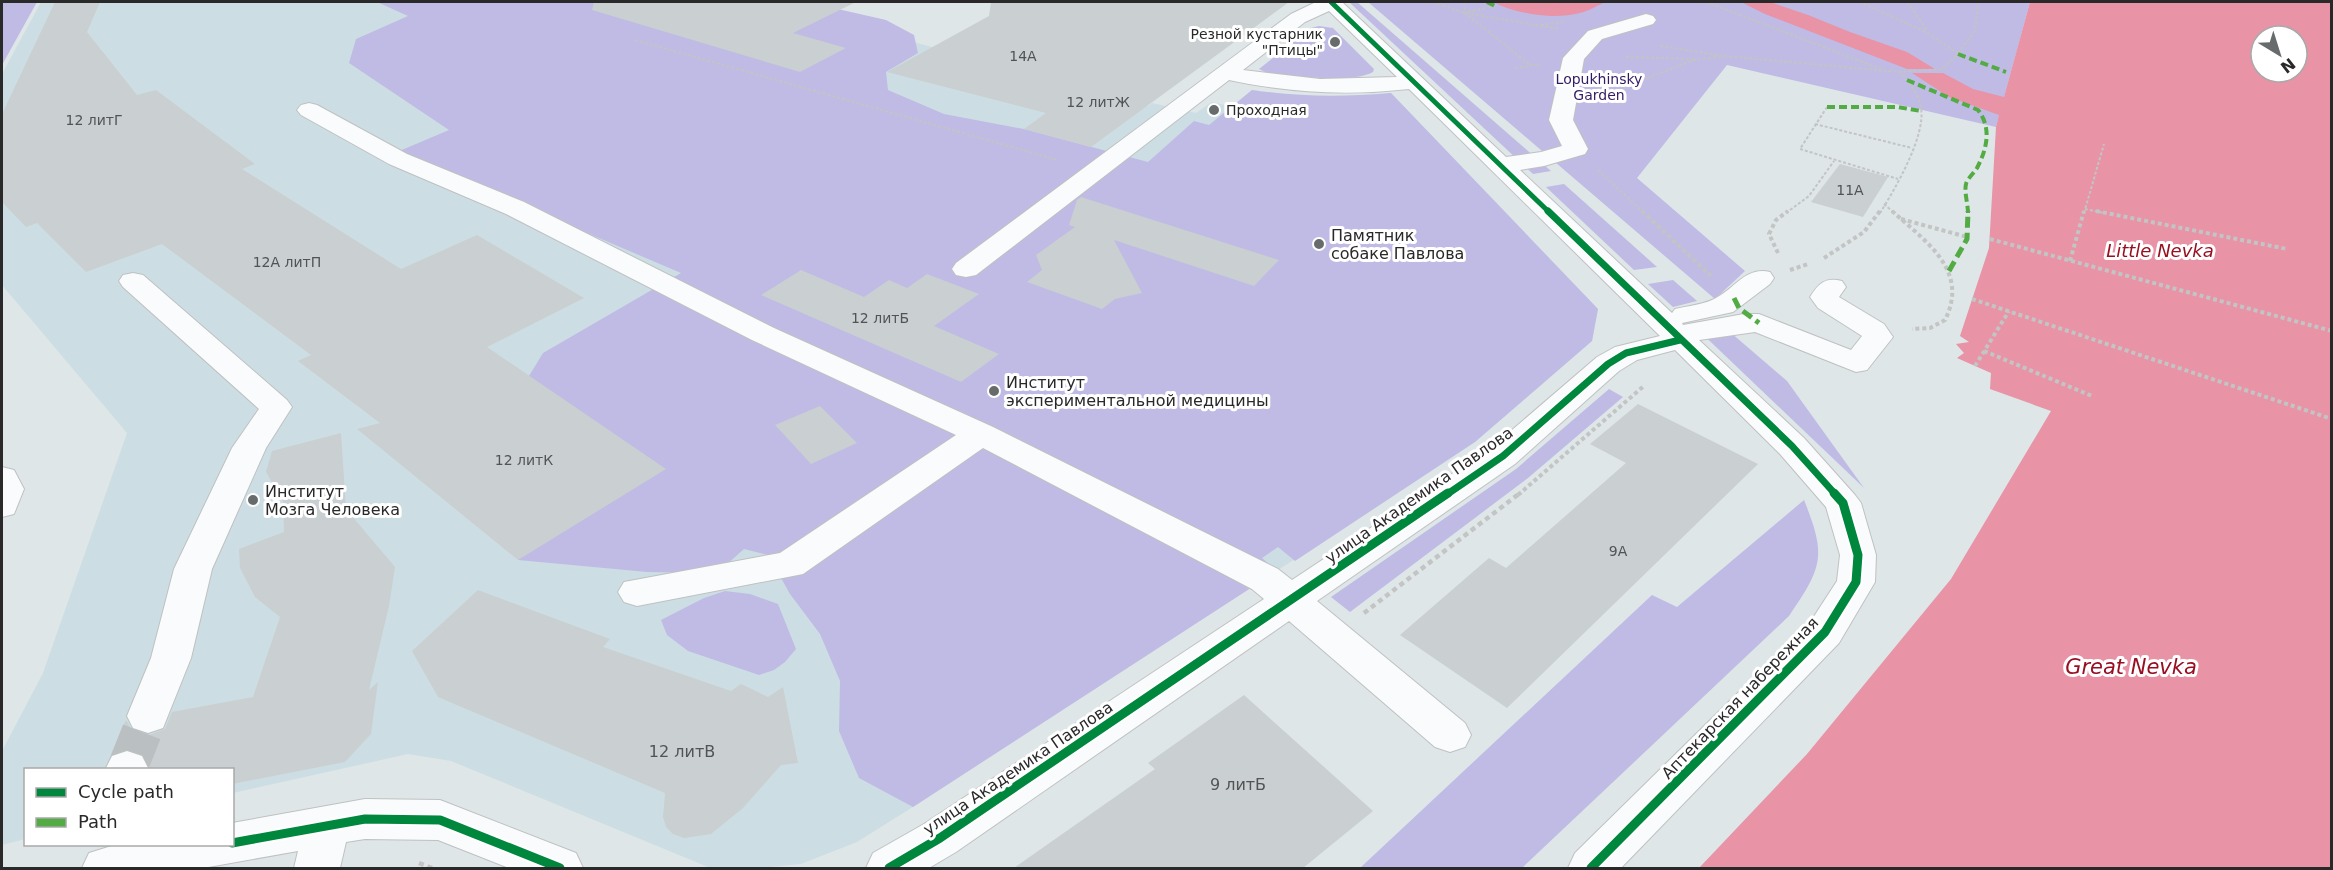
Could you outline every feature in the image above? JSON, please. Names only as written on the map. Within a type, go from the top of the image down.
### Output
[{"type":"street","points":[[966,269],[1298,18],[1330,2],[1416,82],[1672,332]]},
{"type":"street","points":[[1502,165],[1544,159],[1576,149],[1561,120],[1574,58],[1595,35],[1646,20]]},
{"type":"street","points":[[1225,73],[1301,87],[1357,87],[1416,82]]},
{"type":"street","points":[[309,110],[398,159],[515,208],[763,334],[981,434],[1265,579],[1450,735]]},
{"type":"street","points":[[1672,332],[1734,298],[1760,278]]},
{"type":"street","points":[[133,281],[276,407],[249,448],[193,570],[171,658],[148,716]]},
{"type":"street","points":[[1672,332],[1759,323],[1856,363],[1878,337],[1838,310],[1828,292]]},
{"type":"street","name":"улица Академика Павлова","points":[[889,868],[940,838],[1503,456],[1608,364],[1672,332]]},
{"type":"street","name":"Аптекарская набережная","points":[[1591,868],[1825,632],[1857,582],[1858,555],[1843,503],[1792,446],[1672,332]]},
{"type":"street","points":[[637,592],[790,565],[981,434]]},
{"type":"street","points":[[234,843],[327,824],[365,819],[440,820],[560,868]]},
{"type":"street","points":[[317,868],[327,824]]},
{"type":"street","points":[[84,868],[93,846]]},
{"type":"street","points":[[127,866],[215,846]]},
{"type":"path","points":[[1432,2],[1465,13],[1724,56],[1899,72],[1942,69],[1971,41],[1977,31],[1978,2]]},
{"type":"path","points":[[1464,2],[1465,13],[1555,86],[1564,106],[1693,60],[1724,56]]},
{"type":"path","points":[[1706,2],[1884,70]]},
{"type":"path","points":[[1860,2],[1928,33],[1958,54]]},
{"type":"path","points":[[1908,2],[1928,33]]},
{"type":"path","points":[[1465,13],[1495,6]]},
{"type":"path","points":[[635,40],[1095,170]]},
{"type":"path","points":[[1818,261],[1856,239],[1873,222],[1898,179],[1912,148],[1922,114],[1920,102],[1909,81],[1899,72]]},
{"type":"path","points":[[1827,107],[1800,149],[1834,162],[1898,179]]},
{"type":"path","points":[[1815,124],[1912,148]]},
{"type":"path","points":[[2070,261],[2104,144]]},
{"type":"path","points":[[1576,149],[1734,298]]},
{"type":"path","points":[[1780,256],[1770,234],[1773,221],[1806,199],[1834,162]]},
{"type":"path","points":[[1874,333],[1930,328],[1938,325],[1948,315],[1951,277],[1949,271],[1918,235],[1884,204]]},
{"type":"path","points":[[2085,209],[2287,249]]},
{"type":"path","points":[[1900,219],[1967,237]]},
{"type":"path","points":[[1990,239],[2331,330]]},
{"type":"path","points":[[1786,263],[1791,270],[1828,292]]},
{"type":"path","points":[[1760,278],[1809,264]]},
{"type":"path","points":[[1972,299],[2331,419]]},
{"type":"path","points":[[1975,366],[2009,311]]},
{"type":"path","points":[[1984,351],[2092,396]]},
{"type":"shaded area","name":"Институт экспериментальной медицины","points":[[41,2],[767,2],[1148,106],[1152,103],[1196,113],[1212,102],[1233,107],[1252,90],[1294,96],[1341,97],[1391,93],[1598,309],[1592,341],[1475,442],[913,807],[857,842],[801,864],[759,868],[708,867],[451,761],[408,754],[234,793],[234,768],[24,768],[24,839],[2,845],[2,751],[43,673],[127,433],[2,285],[2,74]]},
{"type":"green space","points":[[2,2],[37,2],[2,65]]},
{"type":"green space","name":"Институт экспериментальной медицины","points":[[377,2],[807,2],[886,20],[914,35],[918,53],[886,72],[888,90],[944,114],[1024,129],[1148,162],[1194,121],[1209,125],[1252,90],[1321,96],[1391,93],[1598,309],[1592,341],[1475,442],[1295,561],[1278,547],[1262,558],[1277,571],[913,807],[859,778],[839,731],[840,681],[820,634],[790,594],[768,555],[744,549],[717,573],[647,572],[518,560],[529,376],[543,353],[681,273],[397,152],[449,130],[349,63],[356,39],[408,16]]},
{"type":"green space","points":[[1349,2],[1357,2],[1551,171],[1533,174]]},
{"type":"green space","name":"Lopukhinsky Garden","points":[[1368,2],[2030,2],[1996,127],[1727,65],[1637,178],[1745,271],[1715,299]]},
{"type":"green space","points":[[1319,26],[1333,28],[1374,69],[1373,72],[1351,78],[1321,78],[1267,73],[1259,69],[1311,28]]},
{"type":"green space","points":[[1564,184],[1657,267],[1634,270],[1546,187]]},
{"type":"green space","points":[[1673,280],[1697,301],[1673,307],[1648,284]]},
{"type":"green space","points":[[1716,320],[1787,381],[1864,488],[1693,325]]},
{"type":"green space","points":[[1609,389],[1623,397],[1528,478],[1350,612],[1331,597],[1516,469]]},
{"type":"green space","points":[[1804,500],[1816,535],[1818,561],[1808,585],[1789,616],[1522,868],[1360,868],[1652,595],[1677,607]]},
{"type":"green space","points":[[725,591],[750,594],[778,604],[796,649],[785,662],[774,670],[759,675],[688,651],[667,635],[661,620],[704,598]]},
{"type":"water","points":[[1493,2],[1606,2],[1583,12],[1547,16],[1524,13]]},
{"type":"water","points":[[1741,2],[1770,2],[1808,15],[1907,52],[1935,69],[1907,69],[1765,14]]},
{"type":"water","points":[[2030,2],[2331,2],[2331,868],[1699,868],[1807,754],[1951,579],[2051,411],[1990,389],[1991,373],[1957,358],[1964,353],[1956,344],[1969,342],[1960,336],[1989,248],[1996,127],[1999,115],[1949,97],[1912,73],[1943,73],[1973,89],[2004,97]]},
{"type":"building","points":[[55,2],[100,2],[87,32],[137,95],[156,90],[255,164],[242,169],[401,269],[477,235],[584,298],[487,347],[666,469],[518,560],[357,429],[380,423],[298,361],[311,355],[162,244],[86,272],[37,223],[26,227],[2,202],[2,114]]},
{"type":"building","points":[[594,2],[856,2],[793,33],[846,48],[800,72],[592,10]]},
{"type":"building","points":[[991,2],[1289,2],[1091,147],[1024,129],[1046,113],[887,72],[989,16]]},
{"type":"building","points":[[1840,164],[1888,177],[1863,217],[1811,202]]},
{"type":"building","points":[[1081,197],[1279,260],[1254,286],[1114,240],[1142,293],[1115,299],[1102,309],[1027,282],[1042,270],[1036,255],[1075,227],[1069,225],[1077,200]]},
{"type":"building","points":[[801,270],[864,297],[889,280],[907,288],[927,274],[979,294],[934,326],[999,354],[961,382],[761,295]]},
{"type":"building","points":[[1638,404],[1758,464],[1507,708],[1400,635],[1489,558],[1506,568],[1626,463],[1590,444]]},
{"type":"building","points":[[820,406],[857,443],[811,464],[775,425]]},
{"type":"building","points":[[341,433],[346,509],[395,567],[389,606],[369,690],[378,682],[371,734],[345,762],[234,784],[234,768],[150,768],[143,754],[126,749],[111,754],[126,720],[132,730],[149,735],[165,729],[172,712],[253,697],[280,617],[255,597],[240,568],[239,549],[284,532],[283,501],[266,472],[272,451]]},
{"type":"building","points":[[478,590],[610,639],[603,647],[731,691],[741,684],[768,697],[783,687],[798,763],[781,765],[743,808],[711,834],[684,838],[673,834],[666,827],[663,817],[665,793],[438,697],[412,651]]},
{"type":"building","points":[[1244,695],[1373,811],[1303,868],[1014,868],[1155,769],[1148,763]]},
{"type":"tunnel","points":[[127,768],[148,716]]},
{"type":"marked path","points":[[1487,2],[1495,6]]},
{"type":"marked path","points":[[1958,54],[2006,72]]},
{"type":"marked path","points":[[1907,80],[1978,110],[1987,127],[1986,147],[1977,167],[1966,183],[1969,220],[1967,239],[1949,271]]},
{"type":"marked path","points":[[1827,107],[1897,107],[1921,111]]},
{"type":"marked path","points":[[1734,298],[1739,308],[1759,323]]},
{"type":"cycle path","points":[[1331,2],[1792,446],[1843,503],[1858,555],[1856,582],[1825,632],[1591,868]]},
{"type":"cycle path","points":[[889,868],[940,838],[1503,456],[1608,364],[1626,353],[1680,340]]},
{"type":"cycle path","points":[[234,843],[365,819],[440,820],[560,868]]},
{"type":"place","name":"Резной кустарник \"Птицы\"","points":[[1335,42]]},
{"type":"place","name":"Проходная","points":[[1214,110]]},
{"type":"place","name":"Памятник собаке Павлова","points":[[1319,244]]},
{"type":"place","name":"Институт экспериментальной медицины","points":[[994,391]]},
{"type":"place","name":"Институт Мозга Человека","points":[[253,500]]},
{"type":"water label","name":"Little Nevka","points":[[2160,250]]},
{"type":"water label","name":"Great Nevka","points":[[2131,667]]}]
